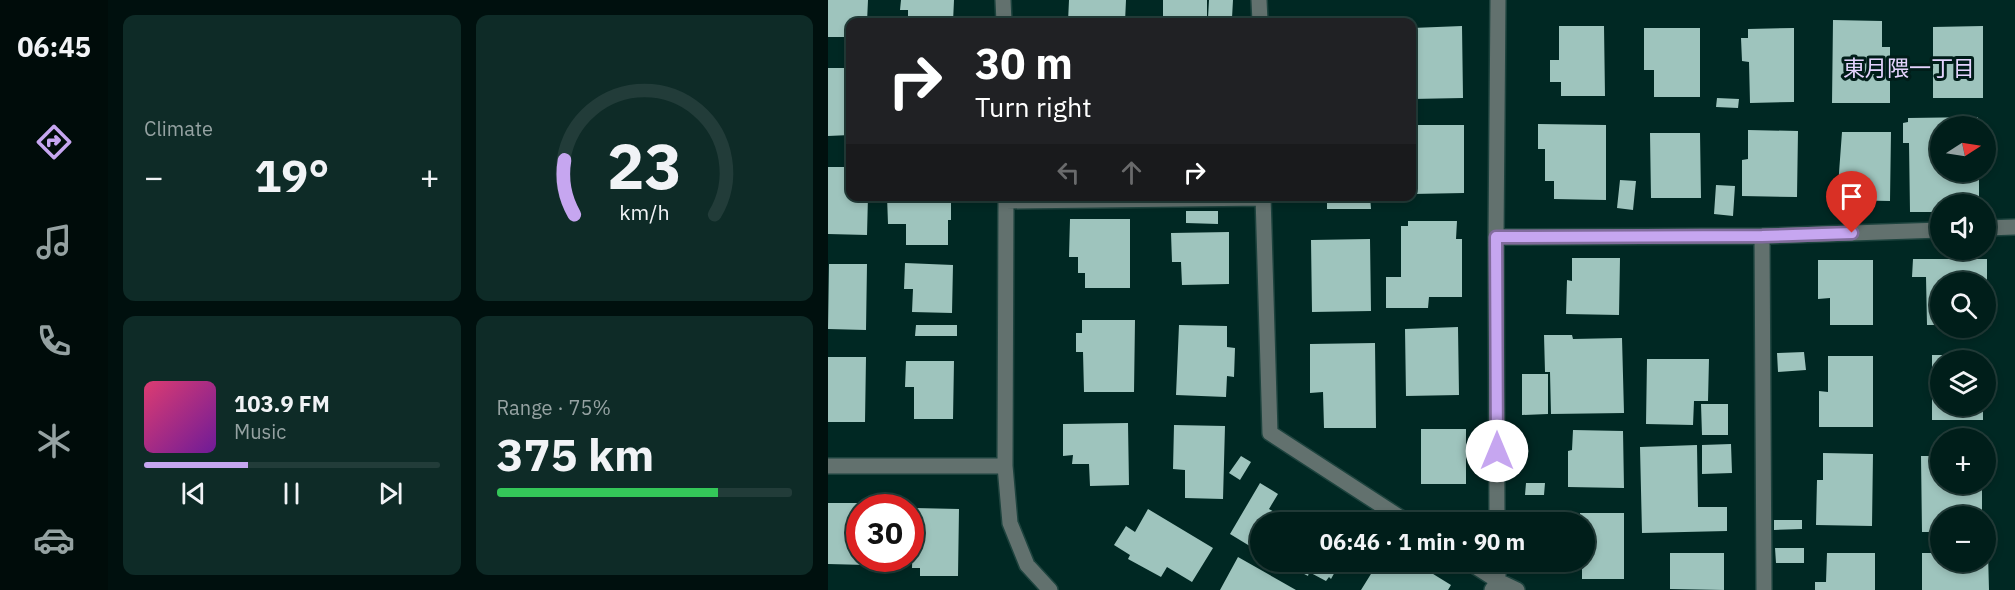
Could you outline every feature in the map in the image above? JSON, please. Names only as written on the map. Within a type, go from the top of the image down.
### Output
[{"type":"street","points":[[1003,0],[1004,18]]},
{"type":"street","points":[[1259,0],[1260,18]]},
{"type":"street","points":[[1497,512],[1498,0]]},
{"type":"street","points":[[1006,201],[1005,466],[1010,524],[1027,566],[1050,590]]},
{"type":"street","points":[[1263,201],[1270,433],[1392,512]]},
{"type":"street","points":[[1996,228],[2015,227]]},
{"type":"street","points":[[1496,237],[1762,236],[1930,230]]},
{"type":"street","points":[[1762,236],[1764,590]]},
{"type":"street","points":[[828,466],[1005,466]]},
{"type":"street","points":[[1480,572],[1495,585],[1517,590]]},
{"type":"building","points":[[828,0],[868,0],[867,18],[846,18],[846,37],[828,37]]},
{"type":"building","points":[[901,0],[954,0],[953,18],[908,18],[908,10],[900,10]]},
{"type":"building","points":[[1069,0],[1126,0],[1125,18],[1068,18]]},
{"type":"building","points":[[1163,0],[1207,0],[1207,18],[1163,18]]},
{"type":"building","points":[[1209,0],[1233,0],[1232,18],[1208,18]]},
{"type":"building","points":[[1833,20],[1882,21],[1882,47],[1890,47],[1890,103],[1832,103]]},
{"type":"building","points":[[1462,26],[1463,98],[1416,99],[1416,28]]},
{"type":"building","points":[[1559,26],[1604,26],[1605,96],[1561,96],[1561,82],[1550,82],[1550,60],[1559,60]]},
{"type":"building","points":[[1983,26],[1983,98],[1933,98],[1933,27]]},
{"type":"building","points":[[1644,28],[1700,28],[1700,97],[1654,97],[1654,70],[1644,70]]},
{"type":"building","points":[[1794,28],[1794,102],[1750,103],[1749,62],[1742,61],[1741,38],[1748,38],[1748,29]]},
{"type":"building","points":[[828,68],[846,68],[846,135],[828,136]]},
{"type":"building","points":[[1717,98],[1739,99],[1738,108],[1716,107]]},
{"type":"building","points":[[1908,118],[1930,118],[1930,182],[1979,182],[1979,194],[1930,194],[1930,212],[1910,212],[1909,143],[1903,143],[1903,123],[1908,122]]},
{"type":"building","points":[[1538,124],[1606,125],[1606,200],[1554,199],[1554,181],[1545,181],[1545,149],[1538,149]]},
{"type":"building","points":[[1416,125],[1464,125],[1464,193],[1416,194]]},
{"type":"building","points":[[1748,130],[1798,131],[1797,197],[1742,196],[1742,160],[1748,159]]},
{"type":"building","points":[[1842,132],[1891,132],[1890,201],[1837,200]]},
{"type":"building","points":[[1650,133],[1700,133],[1701,198],[1651,198]]},
{"type":"building","points":[[828,167],[846,167],[846,201],[868,201],[867,235],[828,234]]},
{"type":"building","points":[[1620,180],[1636,181],[1633,210],[1617,208]]},
{"type":"building","points":[[1716,185],[1735,186],[1733,216],[1714,214]]},
{"type":"building","points":[[887,201],[951,201],[948,245],[906,245],[906,224],[888,224]]},
{"type":"building","points":[[1327,201],[1370,201],[1371,209],[1327,209]]},
{"type":"building","points":[[1186,211],[1218,211],[1218,224],[1186,223]]},
{"type":"building","points":[[1070,219],[1130,219],[1130,288],[1085,288],[1085,273],[1078,273],[1078,257],[1069,257]]},
{"type":"building","points":[[1408,221],[1457,221],[1456,239],[1462,239],[1462,297],[1429,297],[1428,308],[1386,308],[1386,277],[1401,277],[1401,226],[1408,226]]},
{"type":"building","points":[[1229,232],[1229,284],[1182,285],[1181,262],[1172,262],[1171,233]]},
{"type":"building","points":[[1370,239],[1371,311],[1312,312],[1311,240]]},
{"type":"building","points":[[1572,258],[1620,258],[1619,315],[1566,314],[1567,280],[1572,281]]},
{"type":"building","points":[[1913,259],[1987,260],[1987,272],[1930,272],[1930,325],[1927,325],[1926,277],[1912,277]]},
{"type":"building","points":[[1818,260],[1873,260],[1873,325],[1830,325],[1830,298],[1818,299]]},
{"type":"building","points":[[905,263],[953,265],[952,313],[912,312],[913,289],[904,289]]},
{"type":"building","points":[[829,264],[867,264],[866,330],[828,329]]},
{"type":"building","points":[[1082,320],[1135,320],[1134,392],[1084,392],[1083,352],[1076,352],[1076,333],[1082,333]]},
{"type":"building","points":[[916,325],[957,325],[957,336],[915,336]]},
{"type":"building","points":[[1179,325],[1227,326],[1227,347],[1235,348],[1234,377],[1227,376],[1226,397],[1176,395]]},
{"type":"building","points":[[1458,327],[1459,395],[1406,396],[1405,329]]},
{"type":"building","points":[[1544,335],[1572,335],[1573,339],[1622,338],[1624,413],[1551,414],[1550,372],[1545,372]]},
{"type":"building","points":[[1375,343],[1376,428],[1324,428],[1323,392],[1310,393],[1310,344]]},
{"type":"building","points":[[1804,352],[1806,370],[1778,372],[1777,353]]},
{"type":"building","points":[[1828,356],[1873,356],[1873,427],[1819,427],[1819,391],[1828,392]]},
{"type":"building","points":[[828,357],[866,357],[865,422],[828,422]]},
{"type":"building","points":[[1647,359],[1709,359],[1708,401],[1694,401],[1693,425],[1646,424]]},
{"type":"building","points":[[906,361],[954,361],[953,419],[914,419],[914,387],[905,387]]},
{"type":"building","points":[[1522,374],[1548,374],[1548,414],[1522,415]]},
{"type":"building","points":[[1701,404],[1728,404],[1728,435],[1702,435]]},
{"type":"building","points":[[1932,416],[1983,416],[1983,420],[1932,420]]},
{"type":"building","points":[[1128,423],[1129,485],[1090,486],[1089,464],[1072,464],[1073,455],[1063,456],[1063,424]]},
{"type":"building","points":[[1174,425],[1225,426],[1223,499],[1185,498],[1185,470],[1173,469]]},
{"type":"building","points":[[1421,429],[1466,429],[1466,484],[1421,484]]},
{"type":"building","points":[[1573,430],[1623,431],[1624,488],[1568,487],[1568,451],[1572,450]]},
{"type":"building","points":[[1731,444],[1732,473],[1702,474],[1702,445]]},
{"type":"building","points":[[1697,445],[1698,507],[1727,507],[1727,531],[1642,533],[1640,447]]},
{"type":"building","points":[[1823,453],[1873,454],[1872,526],[1816,525],[1817,480],[1823,480]]},
{"type":"building","points":[[1241,456],[1251,462],[1240,480],[1229,473]]},
{"type":"building","points":[[1921,456],[1930,456],[1930,494],[1982,494],[1982,506],[1930,506],[1930,532],[1922,532]]},
{"type":"building","points":[[1260,483],[1278,494],[1269,509],[1274,512],[1250,512],[1250,546],[1230,534]]},
{"type":"building","points":[[1526,483],[1545,483],[1544,495],[1525,495]]},
{"type":"building","points":[[828,503],[846,503],[846,564],[828,564]]},
{"type":"building","points":[[924,508],[959,509],[958,576],[920,576],[920,572],[924,572]]},
{"type":"building","points":[[1148,509],[1213,548],[1192,582],[1167,567],[1161,577],[1128,559],[1130,555],[1114,545],[1126,526],[1135,532]]},
{"type":"building","points":[[1595,513],[1624,513],[1624,579],[1582,579],[1582,572],[1595,572]]},
{"type":"building","points":[[1774,520],[1802,520],[1802,529],[1774,530]]},
{"type":"building","points":[[1775,548],[1804,548],[1804,563],[1776,563]]},
{"type":"building","points":[[1670,553],[1724,553],[1724,590],[1670,589]]},
{"type":"building","points":[[1827,553],[1875,553],[1875,590],[1815,590],[1815,582],[1826,582]]},
{"type":"building","points":[[1922,553],[1930,553],[1930,572],[1989,572],[1989,590],[1922,590]]},
{"type":"building","points":[[1238,557],[1250,564],[1250,572],[1264,572],[1296,590],[1220,590]]},
{"type":"building","points":[[1309,572],[1335,572],[1331,579],[1329,577],[1326,581]]},
{"type":"building","points":[[1372,572],[1430,572],[1451,585],[1448,590],[1361,590]]},
{"type":"district","name":"東月隈一丁目","points":[[1909,67]]},
{"type":"route","points":[[1497,451],[1496,237],[1762,236],[1852,233]]}]
